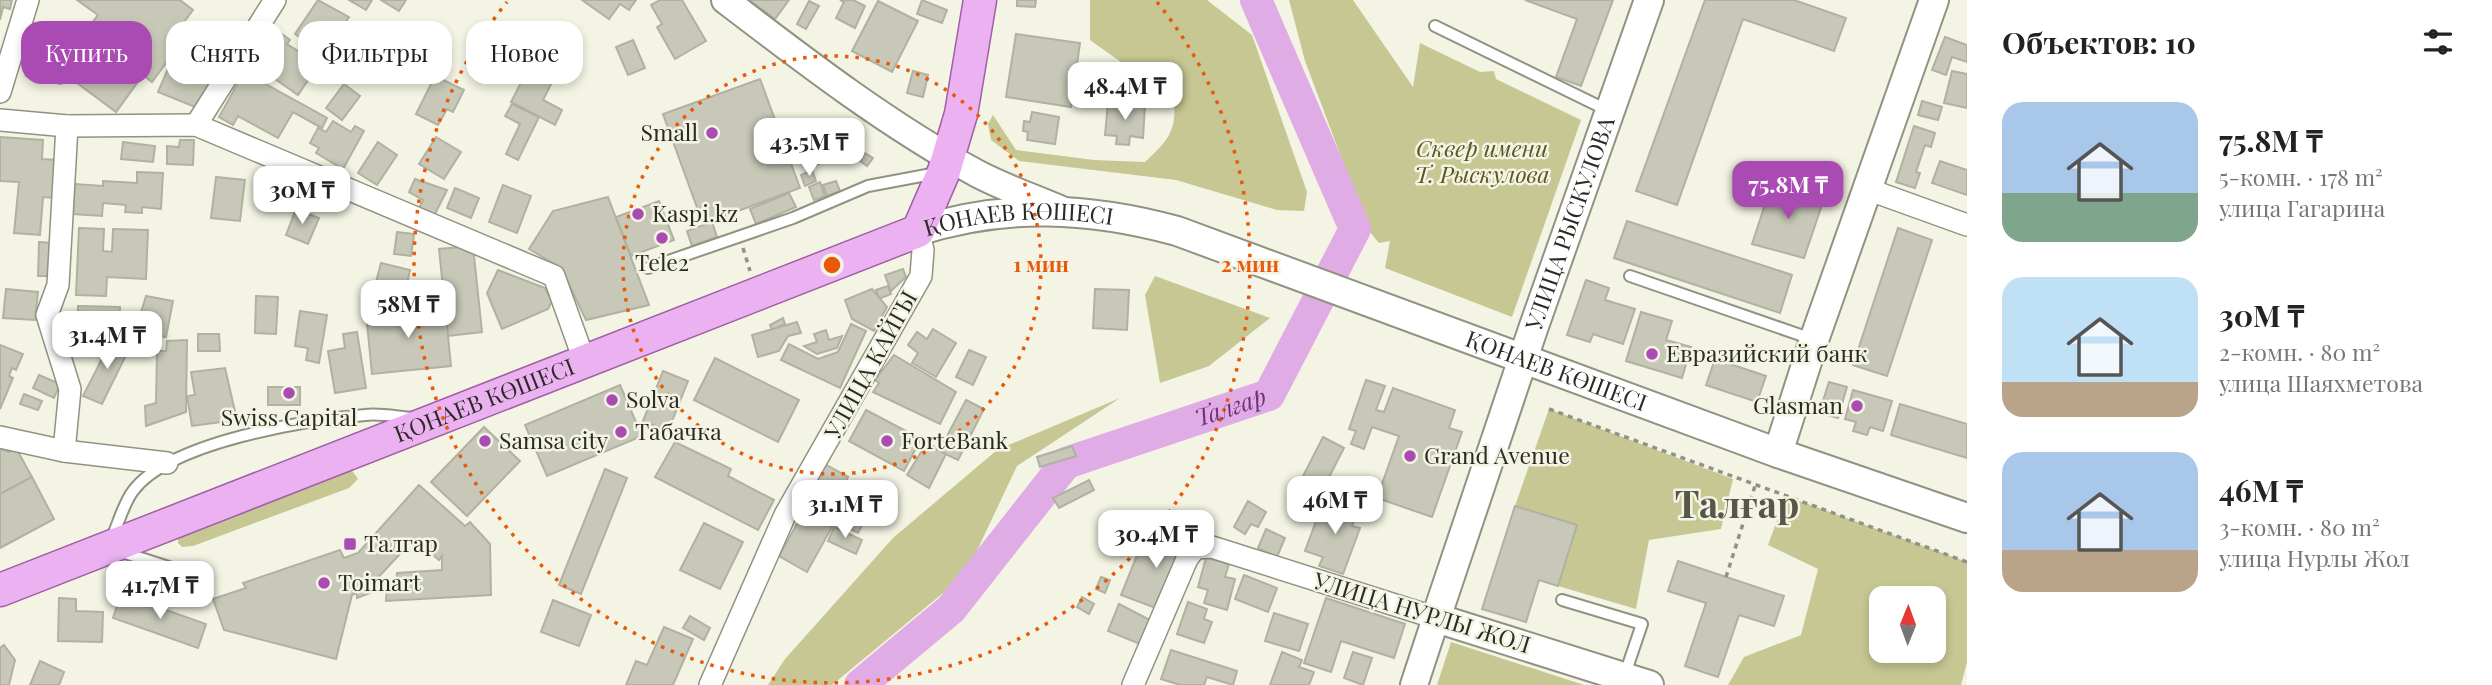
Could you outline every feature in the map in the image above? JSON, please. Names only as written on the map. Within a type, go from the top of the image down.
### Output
[{"type":"main road","points":[[918,230],[946,164],[961,114],[980,0]]},
{"type":"main road","name":"УЛИЦА РЫСКУЛОВА","points":[[1436,618],[1650,0]]},
{"type":"main road","points":[[1778,453],[1814,340],[1934,0]]},
{"type":"main road","name":"ҚОНАЕВ КӨШЕСІ","points":[[0,590],[918,230],[987,213],[1062,210],[1143,222],[1257,260],[1778,453],[1967,518]]},
{"type":"main road","name":"УЛИЦА НУРЛЫ ЖОЛ","points":[[1436,618],[1637,681]]},
{"type":"street","points":[[0,92],[28,0]]},
{"type":"street","points":[[196,125],[275,0]]},
{"type":"street","points":[[725,0],[946,164],[981,175],[1062,210]]},
{"type":"street","points":[[0,120],[67,126],[196,125],[554,276],[584,360]]},
{"type":"street","points":[[64,452],[70,389],[47,314],[58,285],[67,126]]},
{"type":"street","points":[[1867,189],[1967,225]]},
{"type":"street","name":"УЛИЦА КАЙГЫ","points":[[710,685],[785,515],[921,276],[923,250],[918,230]]},
{"type":"street","points":[[0,437],[64,452],[167,463]]},
{"type":"street","name":"УЛИЦА НУРЛЫ ЖОЛ","points":[[1133,685],[1186,559],[1195,548],[1212,547],[1436,618]]},
{"type":"street","name":"УЛИЦА РЫСКУЛОВА","points":[[1414,685],[1436,618]]},
{"type":"lane","points":[[1435,26],[1610,111]]},
{"type":"lane","points":[[648,268],[868,186],[946,164]]},
{"type":"lane","points":[[1630,276],[1814,340]]},
{"type":"lane","points":[[190,574],[108,547],[133,490],[167,463],[193,452],[275,427],[368,414],[433,419]]},
{"type":"lane","points":[[1562,600],[1642,624],[1637,681]]},
{"type":"path","points":[[739,236],[751,274]]},
{"type":"path","points":[[1549,409],[1967,562]]},
{"type":"path","points":[[1726,577],[1755,486]]},
{"type":"green space","points":[[1090,0],[1207,0],[1252,35],[1307,192],[1304,211],[1277,210],[1176,180],[1019,161],[991,140],[988,124],[993,115],[1016,150],[1094,160],[1145,162],[1163,144],[1174,120],[1173,86],[1132,70],[1090,40]]},
{"type":"green space","name":"Сквер имени Т. Рыскулова","points":[[1289,0],[1353,0],[1413,87],[1420,43],[1480,72],[1494,71],[1496,79],[1581,120],[1512,317],[1385,268],[1390,241],[1379,243],[1369,231],[1305,61]]},
{"type":"green space","points":[[1155,276],[1270,318],[1209,366],[1160,383],[1145,295]]},
{"type":"green space","points":[[1120,398],[1017,466],[966,574],[832,685],[768,685],[785,659],[893,538],[997,450]]},
{"type":"green space","points":[[1549,409],[1733,479],[1721,529],[1649,540],[1636,609],[1558,586],[1577,526],[1515,506]]},
{"type":"green space","points":[[351,469],[358,479],[349,488],[193,546],[182,547],[178,543],[178,536]]},
{"type":"green space","points":[[1786,496],[1967,562],[1967,662],[1961,685],[1728,685],[1744,657],[1801,635],[1818,569],[1768,545]]},
{"type":"green space","points":[[1451,642],[1584,685],[1437,685]]},
{"type":"building","points":[[0,0],[12,0],[10,9],[3,7],[0,20]]},
{"type":"building","points":[[77,0],[180,0],[193,10],[185,21],[166,21],[166,63],[152,82],[152,21],[93,21],[98,15]]},
{"type":"building","points":[[318,0],[349,17],[346,21],[304,21]]},
{"type":"building","points":[[349,0],[372,0],[366,10]]},
{"type":"building","points":[[381,0],[406,0],[399,11]]},
{"type":"building","points":[[582,0],[636,0],[629,10],[620,4],[609,19]]},
{"type":"building","points":[[660,0],[682,0],[706,41],[675,59],[657,27],[662,24],[651,5]]},
{"type":"building","points":[[749,0],[789,0],[775,19]]},
{"type":"building","points":[[840,0],[853,0],[865,6],[855,28],[836,18],[844,2]]},
{"type":"building","points":[[922,0],[947,10],[942,23],[917,14]]},
{"type":"building","points":[[1017,0],[1036,0],[1035,7],[1017,6]]},
{"type":"building","points":[[1525,0],[1613,0],[1581,86],[1556,77],[1577,19]]},
{"type":"building","points":[[1705,0],[1794,0],[1846,18],[1834,51],[1743,19],[1677,205],[1636,191]]},
{"type":"building","points":[[809,1],[819,6],[806,29],[797,24]]},
{"type":"building","points":[[878,1],[918,21],[892,72],[852,51]]},
{"type":"building","points":[[1016,34],[1080,43],[1071,107],[1006,97]]},
{"type":"building","points":[[284,36],[290,40],[287,44],[298,51],[298,84],[305,84],[298,95],[282,84]]},
{"type":"building","points":[[1945,37],[1967,45],[1967,62],[1952,57],[1946,75],[1932,70]]},
{"type":"building","points":[[633,40],[645,68],[628,75],[616,47]]},
{"type":"building","points":[[913,71],[928,75],[923,97],[907,93]]},
{"type":"building","points":[[1952,71],[1967,74],[1967,108],[1944,103]]},
{"type":"building","points":[[166,73],[166,84],[210,84],[200,109],[158,92]]},
{"type":"building","points":[[760,79],[800,188],[703,224],[663,114]]},
{"type":"building","points":[[1108,79],[1136,79],[1137,102],[1108,102]]},
{"type":"building","points":[[78,84],[136,84],[116,112]]},
{"type":"building","points":[[237,84],[266,84],[327,118],[322,128],[293,112],[278,138],[238,116],[233,125],[219,117]]},
{"type":"building","points":[[344,84],[360,96],[342,120],[326,108]]},
{"type":"building","points":[[431,84],[452,84],[464,90],[453,112],[447,109],[438,125],[416,114]]},
{"type":"building","points":[[520,84],[551,84],[543,100],[562,110],[555,125],[511,102]]},
{"type":"building","points":[[1922,101],[1942,107],[1938,120],[1918,115]]},
{"type":"building","points":[[1108,102],[1145,106],[1143,138],[1130,136],[1129,145],[1116,144],[1117,136],[1105,135]]},
{"type":"building","points":[[512,104],[539,117],[518,160],[506,154],[520,124],[505,116]]},
{"type":"building","points":[[1032,112],[1059,117],[1055,144],[1027,140],[1028,132],[1023,131],[1024,121],[1030,122]]},
{"type":"building","points":[[333,121],[351,132],[355,126],[364,131],[343,169],[316,153],[319,148],[310,143],[318,128],[326,132]]},
{"type":"building","points":[[1914,126],[1935,133],[1931,147],[1925,145],[1916,172],[1920,173],[1915,188],[1896,182]]},
{"type":"building","points":[[0,137],[43,140],[42,159],[58,160],[54,198],[43,197],[40,235],[14,233],[19,182],[0,181]]},
{"type":"building","points":[[436,137],[461,152],[444,179],[419,164]]},
{"type":"building","points":[[180,140],[194,140],[193,165],[167,164],[167,146],[179,147]]},
{"type":"building","points":[[123,142],[155,146],[153,162],[121,159]]},
{"type":"building","points":[[378,142],[397,155],[377,185],[358,173]]},
{"type":"building","points":[[815,147],[821,163],[812,166],[807,151]]},
{"type":"building","points":[[865,153],[873,158],[867,166],[860,161]]},
{"type":"building","points":[[1940,161],[1967,170],[1967,195],[1932,183]]},
{"type":"building","points":[[812,170],[816,181],[805,186],[801,175]]},
{"type":"building","points":[[137,172],[163,173],[161,209],[142,207],[142,213],[125,212],[126,205],[103,203],[102,216],[73,214],[75,184],[103,186],[103,181],[137,183]]},
{"type":"building","points":[[286,173],[301,180],[295,191],[281,184]]},
{"type":"building","points":[[216,177],[245,180],[240,221],[211,218]]},
{"type":"building","points":[[415,179],[447,190],[434,216],[419,208],[423,200],[409,192]]},
{"type":"building","points":[[836,181],[840,191],[827,196],[823,185]]},
{"type":"building","points":[[820,182],[825,196],[814,200],[809,187]]},
{"type":"building","points":[[1772,183],[1824,199],[1804,258],[1752,244]]},
{"type":"building","points":[[503,185],[531,196],[517,233],[489,222]]},
{"type":"building","points":[[455,188],[479,198],[471,218],[447,208]]},
{"type":"building","points":[[789,193],[796,207],[756,224],[750,209]]},
{"type":"building","points":[[608,197],[649,305],[586,320],[561,268],[529,249],[553,211]]},
{"type":"building","points":[[659,201],[674,240],[631,256],[616,217]]},
{"type":"building","points":[[296,209],[319,218],[308,244],[286,235]]},
{"type":"building","points":[[1627,221],[1792,275],[1780,313],[1614,258]]},
{"type":"building","points":[[712,222],[717,237],[692,246],[687,231]]},
{"type":"building","points":[[79,228],[104,229],[103,251],[112,252],[113,229],[148,230],[146,279],[107,277],[106,296],[76,295]]},
{"type":"building","points":[[1898,228],[1932,240],[1887,376],[1853,365]]},
{"type":"building","points":[[397,232],[414,234],[411,256],[394,254]]},
{"type":"building","points":[[39,242],[54,243],[53,276],[38,276]]},
{"type":"building","points":[[473,246],[482,332],[448,336],[439,249]]},
{"type":"building","points":[[381,263],[410,270],[405,293],[375,286]]},
{"type":"building","points":[[903,269],[906,277],[891,291],[885,275]]},
{"type":"building","points":[[498,270],[545,288],[552,301],[548,309],[502,329],[487,293]]},
{"type":"building","points":[[1586,280],[1609,288],[1605,300],[1635,309],[1623,344],[1593,334],[1590,342],[1567,335]]},
{"type":"building","points":[[888,286],[891,294],[879,299],[876,290]]},
{"type":"building","points":[[6,289],[38,292],[35,320],[3,318]]},
{"type":"building","points":[[872,289],[887,307],[874,331],[852,319],[845,300]]},
{"type":"building","points":[[1095,289],[1129,290],[1127,330],[1093,328]]},
{"type":"building","points":[[146,296],[173,301],[166,337],[135,332]]},
{"type":"building","points":[[256,296],[278,297],[276,334],[255,333]]},
{"type":"building","points":[[78,306],[120,307],[119,340],[77,339]]},
{"type":"building","points":[[445,306],[451,366],[372,374],[366,313]]},
{"type":"building","points":[[300,311],[327,315],[319,363],[306,360],[308,348],[295,346]]},
{"type":"building","points":[[1641,312],[1672,321],[1666,340],[1691,347],[1682,378],[1626,361]]},
{"type":"building","points":[[783,318],[785,324],[772,330],[770,325]]},
{"type":"building","points":[[797,322],[801,333],[788,336],[779,351],[758,357],[752,335]]},
{"type":"building","points":[[851,324],[866,331],[840,388],[781,360],[789,344],[818,359],[838,352]]},
{"type":"building","points":[[933,329],[956,343],[936,377],[912,363],[918,353],[908,345],[917,332],[927,339]]},
{"type":"building","points":[[826,330],[829,340],[842,336],[837,348],[817,354],[804,346],[817,342],[814,334]]},
{"type":"building","points":[[357,332],[366,388],[335,393],[328,351],[345,348],[343,334]]},
{"type":"building","points":[[198,334],[219,334],[220,351],[198,351]]},
{"type":"building","points":[[123,336],[133,341],[102,404],[83,396],[108,347],[116,350]]},
{"type":"building","points":[[187,340],[186,412],[146,426],[145,406],[156,403],[157,351],[166,351],[167,341]]},
{"type":"building","points":[[0,345],[23,354],[16,370],[12,368],[9,376],[13,378],[0,409]]},
{"type":"building","points":[[969,350],[986,357],[973,385],[956,377]]},
{"type":"building","points":[[894,355],[956,392],[940,424],[873,392],[879,383],[875,380]]},
{"type":"building","points":[[715,358],[799,400],[778,442],[694,400]]},
{"type":"building","points":[[1715,359],[1766,376],[1757,402],[1706,385]]},
{"type":"building","points":[[225,368],[237,420],[192,426],[187,396],[195,395],[191,372]]},
{"type":"building","points":[[663,371],[688,381],[668,431],[643,421]]},
{"type":"building","points":[[39,375],[60,384],[54,398],[33,388]]},
{"type":"building","points":[[1366,380],[1385,386],[1376,410],[1384,412],[1393,388],[1455,410],[1449,428],[1462,432],[1432,517],[1377,498],[1399,436],[1372,427],[1364,449],[1351,444],[1356,431],[1349,429]]},
{"type":"building","points":[[1829,382],[1847,387],[1838,418],[1819,413]]},
{"type":"building","points":[[620,385],[642,436],[547,476],[525,425]]},
{"type":"building","points":[[268,387],[300,387],[300,405],[268,405]]},
{"type":"building","points":[[1853,390],[1892,401],[1883,431],[1870,427],[1867,435],[1853,431],[1856,422],[1845,419]]},
{"type":"building","points":[[24,394],[42,401],[38,410],[20,404]]},
{"type":"building","points":[[966,400],[984,409],[958,460],[939,451]]},
{"type":"building","points":[[1900,404],[1967,424],[1967,458],[1891,435]]},
{"type":"building","points":[[866,410],[921,439],[904,471],[849,441]]},
{"type":"building","points":[[484,427],[520,461],[467,516],[431,482]]},
{"type":"building","points":[[1323,437],[1344,448],[1323,489],[1302,478]]},
{"type":"building","points":[[675,442],[731,469],[728,476],[774,500],[758,530],[655,477]]},
{"type":"building","points":[[926,444],[946,454],[929,488],[907,475]]},
{"type":"building","points":[[1072,446],[1076,456],[1040,467],[1037,457]]},
{"type":"building","points":[[16,448],[32,477],[0,494],[0,449],[9,452]]},
{"type":"building","points":[[823,463],[848,477],[843,487],[859,495],[851,510],[866,518],[858,533],[814,510],[825,490],[812,483]]},
{"type":"building","points":[[605,469],[627,478],[581,594],[559,585]]},
{"type":"building","points":[[32,477],[54,519],[0,548],[0,494]]},
{"type":"building","points":[[1089,480],[1094,490],[1059,508],[1053,498]]},
{"type":"building","points":[[419,485],[465,526],[470,522],[490,544],[491,595],[386,601],[387,585],[396,583],[397,573],[442,570],[442,556],[439,560],[414,539],[371,585],[373,592],[357,598],[357,593],[352,595],[336,659],[224,630],[213,599],[246,588],[243,583],[340,550],[344,558],[358,553]]},
{"type":"building","points":[[1341,500],[1360,506],[1352,526],[1360,528],[1343,574],[1319,566],[1323,557],[1305,551],[1322,505],[1337,510]]},
{"type":"building","points":[[1248,501],[1266,512],[1258,527],[1251,524],[1245,534],[1234,527]]},
{"type":"building","points":[[1515,506],[1577,525],[1558,586],[1539,580],[1526,622],[1482,609]]},
{"type":"building","points":[[804,511],[832,527],[807,572],[779,556]]},
{"type":"building","points":[[704,523],[743,542],[720,589],[680,570]]},
{"type":"building","points":[[834,527],[862,540],[856,554],[828,541]]},
{"type":"building","points":[[1173,528],[1190,535],[1161,610],[1121,595],[1140,548],[1151,552],[1157,535],[1168,539]]},
{"type":"building","points":[[1266,529],[1285,538],[1277,557],[1258,548]]},
{"type":"building","points":[[1206,558],[1229,564],[1225,577],[1235,579],[1227,610],[1204,603],[1208,590],[1198,587]]},
{"type":"building","points":[[1678,561],[1784,596],[1774,626],[1739,615],[1718,677],[1685,666],[1706,603],[1668,591]]},
{"type":"building","points":[[1244,575],[1277,588],[1268,612],[1235,599]]},
{"type":"building","points":[[1101,577],[1110,580],[1105,593],[1096,589]]},
{"type":"building","points":[[121,594],[206,624],[198,648],[113,618]]},
{"type":"building","points":[[1082,597],[1094,604],[1089,614],[1077,607]]},
{"type":"building","points":[[59,598],[76,599],[76,611],[103,612],[102,642],[58,641]]},
{"type":"building","points":[[1326,598],[1405,624],[1394,658],[1341,641],[1331,672],[1304,663]]},
{"type":"building","points":[[553,600],[591,615],[579,646],[541,632]]},
{"type":"building","points":[[1188,602],[1207,609],[1204,619],[1212,622],[1204,643],[1177,634]]},
{"type":"building","points":[[1119,604],[1150,620],[1140,644],[1108,631]]},
{"type":"building","points":[[1274,613],[1308,624],[1299,651],[1265,641]]},
{"type":"building","points":[[690,616],[710,628],[704,640],[683,628]]},
{"type":"building","points":[[664,627],[693,639],[673,685],[626,685],[636,661],[647,665]]},
{"type":"building","points":[[4,645],[15,660],[9,685],[0,685],[0,648]]},
{"type":"building","points":[[1171,650],[1237,671],[1233,685],[1207,677],[1204,685],[1180,685],[1161,679]]},
{"type":"building","points":[[1282,652],[1302,660],[1299,667],[1314,672],[1309,685],[1270,685]]},
{"type":"building","points":[[1353,652],[1372,658],[1363,685],[1344,678]]},
{"type":"building","points":[[40,661],[64,672],[59,685],[30,685]]},
{"type":"waterway","name":"Талғар","points":[[860,685],[951,609],[1066,463],[1269,395],[1355,229],[1256,0]]},
{"type":"place","name":"Small","points":[[712,133]]},
{"type":"place","name":"Kaspi.kz","points":[[638,214]]},
{"type":"place","name":"Tele2","points":[[662,238]]},
{"type":"place","name":"Евразийский банк","points":[[1652,354]]},
{"type":"place","name":"Swiss Capital","points":[[289,393]]},
{"type":"place","name":"Solva","points":[[612,400]]},
{"type":"place","name":"Glasman","points":[[1857,406]]},
{"type":"place","name":"Табачка","points":[[621,432]]},
{"type":"place","name":"Samsa city","points":[[485,441]]},
{"type":"place","name":"ForteBank","points":[[887,441]]},
{"type":"place","name":"Grand Avenue","points":[[1410,456]]},
{"type":"place","name":"Талгар","points":[[350,544]]},
{"type":"place","name":"Toimart","points":[[324,583]]},
{"type":"district","name":"Талғар","points":[[1737,505]]}]
